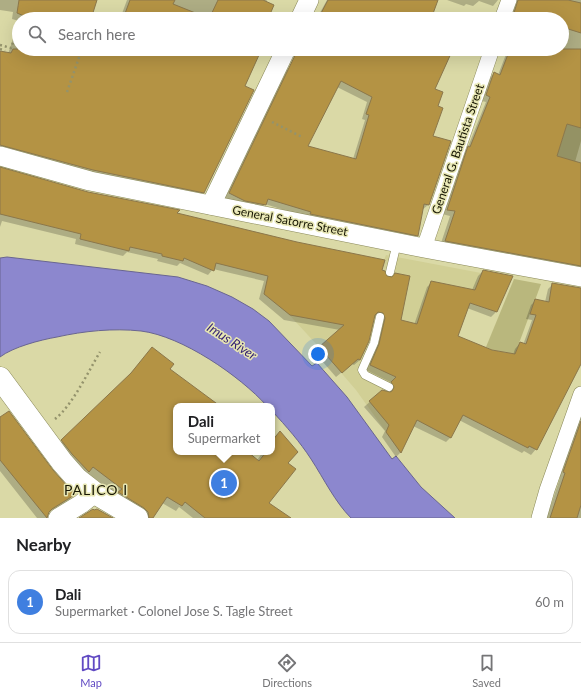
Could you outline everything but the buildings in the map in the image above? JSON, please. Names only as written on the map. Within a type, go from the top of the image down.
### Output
[{"type":"main road","points":[[0,378],[39,432],[77,480],[95,493],[137,518]]},
{"type":"street","points":[[303,12],[309,0]]},
{"type":"street","points":[[505,12],[509,0]]},
{"type":"street","points":[[211,205],[283,56]]},
{"type":"street","name":"General G. Bautista Street","points":[[424,248],[490,56]]},
{"type":"street","name":"General Satorre Street","points":[[0,156],[90,180],[397,243],[581,277]]},
{"type":"street","points":[[539,518],[547,490],[581,394]]},
{"type":"street","points":[[58,518],[81,504],[95,493]]},
{"type":"lane","points":[[390,272],[397,243]]},
{"type":"lane","points":[[380,317],[374,343],[362,370],[365,375],[388,387]]},
{"type":"path","points":[[0,45],[11,48],[12,45]]},
{"type":"path","points":[[0,49],[5,51]]},
{"type":"path","points":[[67,92],[80,56]]},
{"type":"path","points":[[255,114],[302,137]]},
{"type":"path","points":[[39,432],[60,415],[73,397],[100,352]]},
{"type":"shaded area","points":[[567,124],[581,128],[581,141],[575,162],[557,156]]},
{"type":"shaded area","points":[[297,242],[384,260],[386,255],[481,273],[458,336],[401,453],[356,390],[282,307]]},
{"type":"shaded area","points":[[514,279],[541,284],[515,354],[492,350],[486,347]]},
{"type":"water","name":"Imus River","points":[[7,257],[178,277],[207,286],[232,297],[253,309],[269,321],[312,366],[317,363],[347,397],[392,459],[396,456],[421,487],[455,518],[351,518],[335,498],[302,446],[275,414],[275,403],[264,403],[242,382],[209,359],[192,349],[157,334],[141,331],[120,330],[78,333],[27,344],[5,353],[0,357],[0,258]]},
{"type":"place","name":"Dali","points":[[224,483]]},
{"type":"district","name":"PALICO I","points":[[96,490]]}]
